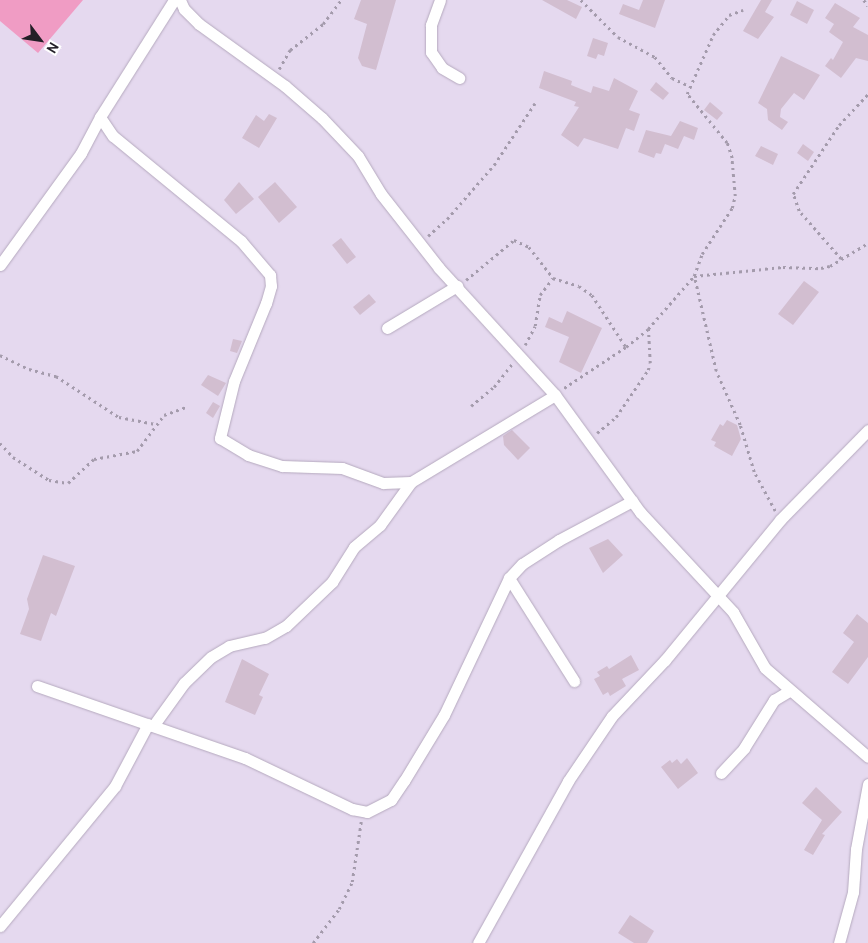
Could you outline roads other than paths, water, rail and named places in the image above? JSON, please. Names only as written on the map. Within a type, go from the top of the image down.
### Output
[{"type":"street","points":[[1,263],[82,153],[100,117],[174,0]]},
{"type":"street","points":[[180,0],[184,9],[199,24],[322,118],[358,156],[420,244],[555,395],[632,501],[745,627],[765,668],[789,691],[868,757]]},
{"type":"street","points":[[440,0],[431,25],[431,52],[442,68],[460,78]]},
{"type":"street","points":[[100,117],[113,136],[241,241],[270,275],[271,286],[266,303],[234,381],[220,438],[248,455],[282,466],[342,468],[383,484],[412,482]]},
{"type":"street","points":[[387,328],[456,285]]},
{"type":"street","points":[[0,926],[115,786],[151,725],[184,683],[211,657],[229,646],[264,638],[286,626],[332,582],[354,547],[380,525],[412,482],[555,395]]},
{"type":"street","points":[[478,943],[568,781],[612,716],[665,660],[717,594],[780,520],[868,430]]},
{"type":"street","points":[[37,686],[245,758],[352,809],[367,812],[391,800],[404,781],[444,715],[509,578],[522,564],[559,540],[632,501]]},
{"type":"street","points":[[509,578],[574,681]]},
{"type":"street","points":[[721,773],[744,748],[774,700],[789,691]]},
{"type":"street","points":[[839,943],[853,892],[856,849],[868,784]]}]
